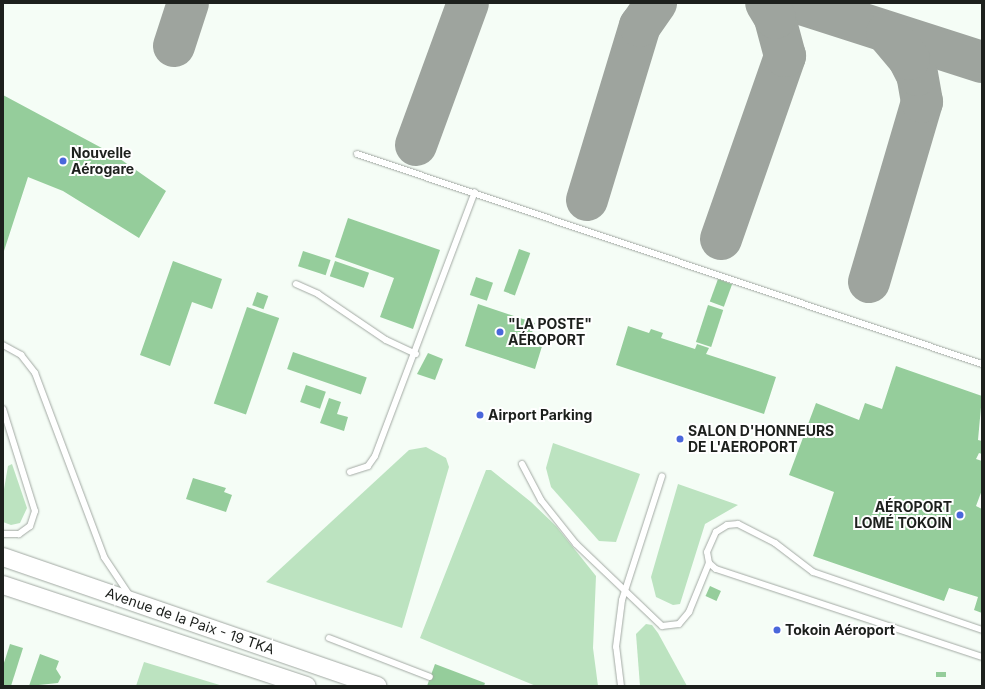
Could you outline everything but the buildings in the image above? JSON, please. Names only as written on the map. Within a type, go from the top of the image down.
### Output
[{"type":"main road","name":"Avenue de la Paix - 19 TKA","points":[[3,557],[377,686]]},
{"type":"main road","name":"Avenue de la Paix - 19 TKA","points":[[3,585],[307,686]]},
{"type":"lane","points":[[357,154],[475,192],[982,364]]},
{"type":"lane","points":[[350,472],[368,466],[375,456],[416,354],[475,192]]},
{"type":"lane","points":[[296,284],[318,294],[380,337],[416,354]]},
{"type":"lane","points":[[3,345],[22,355],[35,373],[104,557],[134,602]]},
{"type":"lane","points":[[3,409],[35,511],[30,526],[19,534],[3,534]]},
{"type":"lane","points":[[522,464],[542,500],[576,544],[625,588],[662,626],[676,625],[688,612],[709,562]]},
{"type":"lane","points":[[621,686],[616,647],[625,588],[662,476]]},
{"type":"lane","points":[[982,630],[813,572],[775,543],[738,524],[716,532],[707,552],[709,562],[716,569],[982,657]]},
{"type":"lane","points":[[329,638],[430,677]]},
{"type":"green space","points":[[553,443],[640,474],[616,542],[599,541],[551,487],[546,468]]},
{"type":"green space","points":[[426,447],[446,458],[449,467],[402,628],[266,582],[409,450]]},
{"type":"green space","points":[[12,464],[27,508],[20,523],[11,525],[3,522],[3,495],[8,466]]},
{"type":"green space","points":[[486,470],[491,470],[531,502],[556,526],[596,576],[593,648],[598,686],[536,686],[420,638]]},
{"type":"green space","points":[[678,484],[738,505],[705,524],[680,604],[673,605],[656,597],[651,577]]},
{"type":"green space","points":[[646,624],[652,625],[658,633],[687,686],[640,686],[636,634]]},
{"type":"green space","points":[[144,662],[223,686],[136,686]]},
{"type":"taxiway","points":[[174,46],[188,3]]},
{"type":"taxiway","points":[[416,145],[468,3]]},
{"type":"taxiway","points":[[587,200],[640,26],[656,3]]},
{"type":"taxiway","points":[[721,239],[785,56],[775,18],[766,3]]},
{"type":"taxiway","points":[[798,3],[982,62]]},
{"type":"taxiway","points":[[869,282],[922,102],[917,75],[909,59],[887,33]]},
{"type":"place","name":"Nouvelle Aérogare","points":[[63,161]]},
{"type":"place","name":"\"LA POSTE\" AÉROPORT","points":[[500,332]]},
{"type":"place","name":"Airport Parking","points":[[480,415]]},
{"type":"place","name":"SALON D'HONNEURS DE L'AEROPORT","points":[[680,439]]},
{"type":"place","name":"AÉROPORT LOMÉ TOKOIN","points":[[960,515]]},
{"type":"place","name":"Tokoin Aéroport","points":[[777,630]]}]
